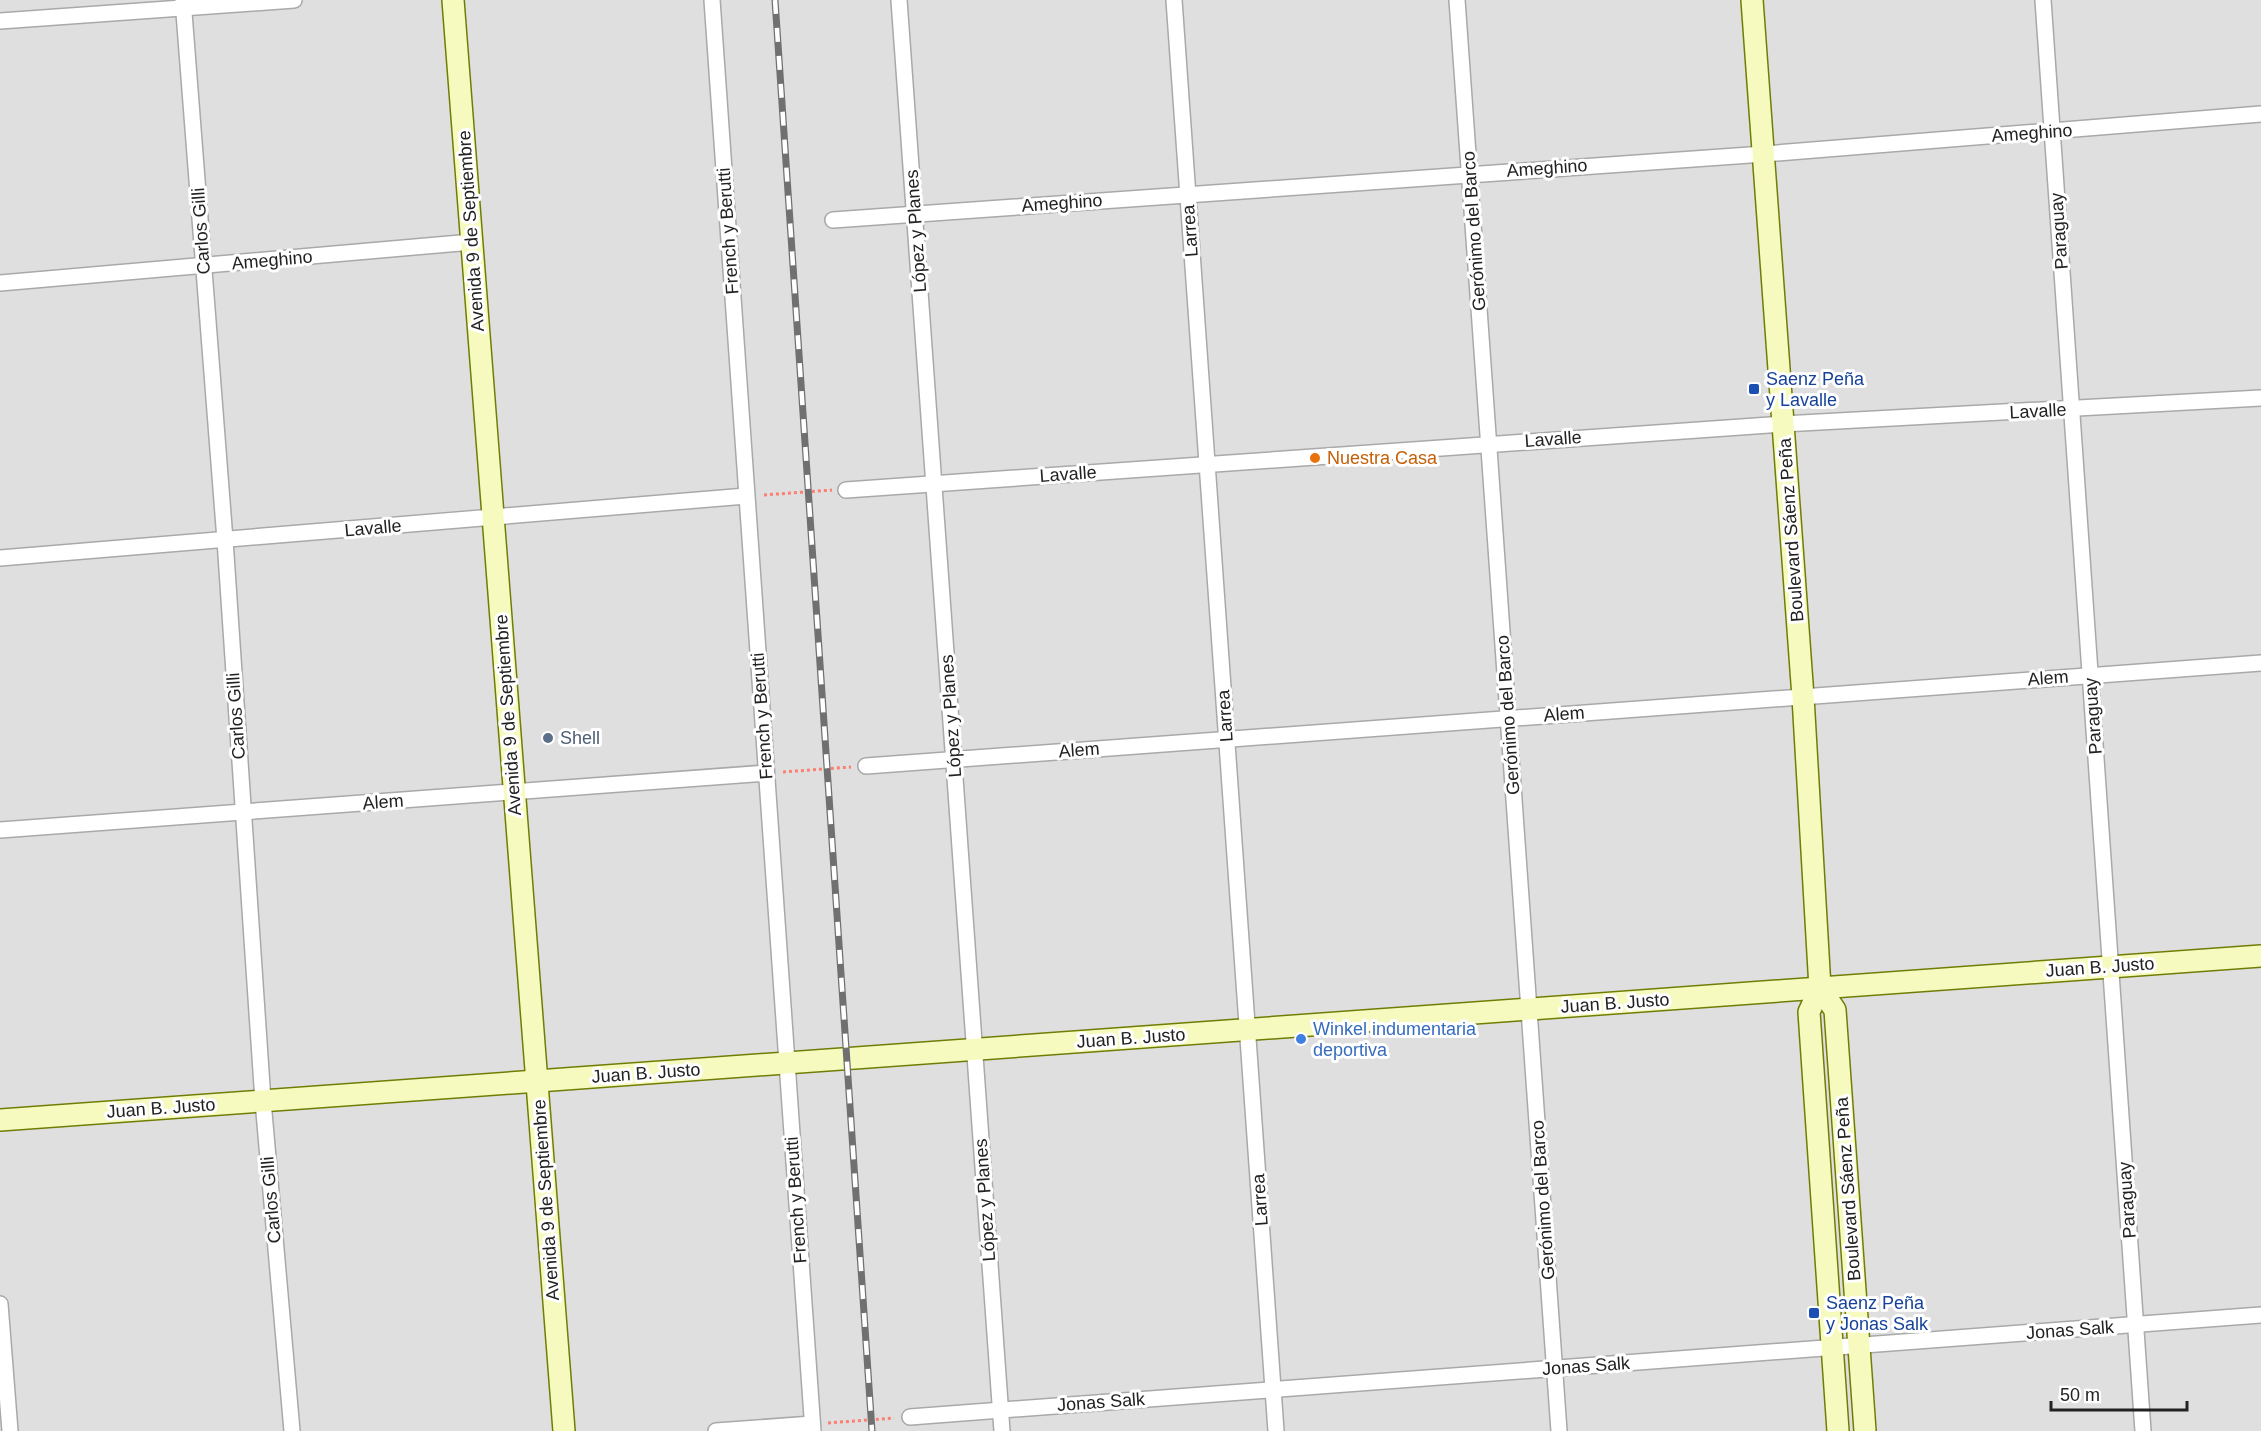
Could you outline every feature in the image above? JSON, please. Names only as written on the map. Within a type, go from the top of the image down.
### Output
[{"type":"street","points":[[0,21],[183,5],[294,0]]},
{"type":"street","name":"Avenida 9 de Septiembre","points":[[453,0],[564,1431]]},
{"type":"street","name":"French y Berutti","points":[[711,0],[812,1427]]},
{"type":"street","name":"López y Planes","points":[[899,0],[1002,1431]]},
{"type":"street","name":"Larrea","points":[[1174,0],[1276,1431]]},
{"type":"street","name":"Gerónimo del Barco","points":[[1457,0],[1559,1431]]},
{"type":"street","name":"Boulevard Sáenz Peña","points":[[1752,0],[1803,696],[1820,988],[1809,1012],[1838,1431]]},
{"type":"street","name":"Paraguay","points":[[2043,0],[2143,1431]]},
{"type":"street","name":"Carlos Gilli","points":[[183,5],[225,540],[263,1101],[292,1431]]},
{"type":"street","name":"Ameghino","points":[[833,220],[1764,154],[2261,114]]},
{"type":"street","name":"Ameghino","points":[[0,283],[472,242]]},
{"type":"street","name":"Lavalle","points":[[846,490],[1783,424],[2261,398]]},
{"type":"street","name":"Lavalle","points":[[0,558],[746,496]]},
{"type":"street","name":"Alem","points":[[866,766],[2261,663]]},
{"type":"street","name":"Alem","points":[[0,830],[766,773]]},
{"type":"street","name":"Juan B. Justo","points":[[0,1120],[2261,956]]},
{"type":"street","name":"Boulevard Sáenz Peña","points":[[1820,988],[1835,1010],[1865,1431]]},
{"type":"street","points":[[0,1304],[10,1431]]},
{"type":"street","name":"Jonas Salk","points":[[910,1417],[2261,1316]]},
{"type":"street","points":[[716,1431],[812,1427]]},
{"type":"path","points":[[746,496],[846,490]]},
{"type":"path","points":[[766,773],[866,766]]},
{"type":"path","points":[[812,1427],[910,1417]]},
{"type":"shaded area","points":[[0,0],[2261,0],[2261,1431],[0,1431]]},
{"type":"railway","points":[[775,0],[872,1431]]},
{"type":"place","name":"Saenz Peña y Lavalle","points":[[1754,389]]},
{"type":"place","name":"Nuestra Casa","points":[[1315,458]]},
{"type":"place","name":"Shell","points":[[548,738]]},
{"type":"place","name":"Winkel indumentaria deportiva","points":[[1301,1039]]},
{"type":"place","name":"Saenz Peña y Jonas Salk","points":[[1814,1313]]}]
